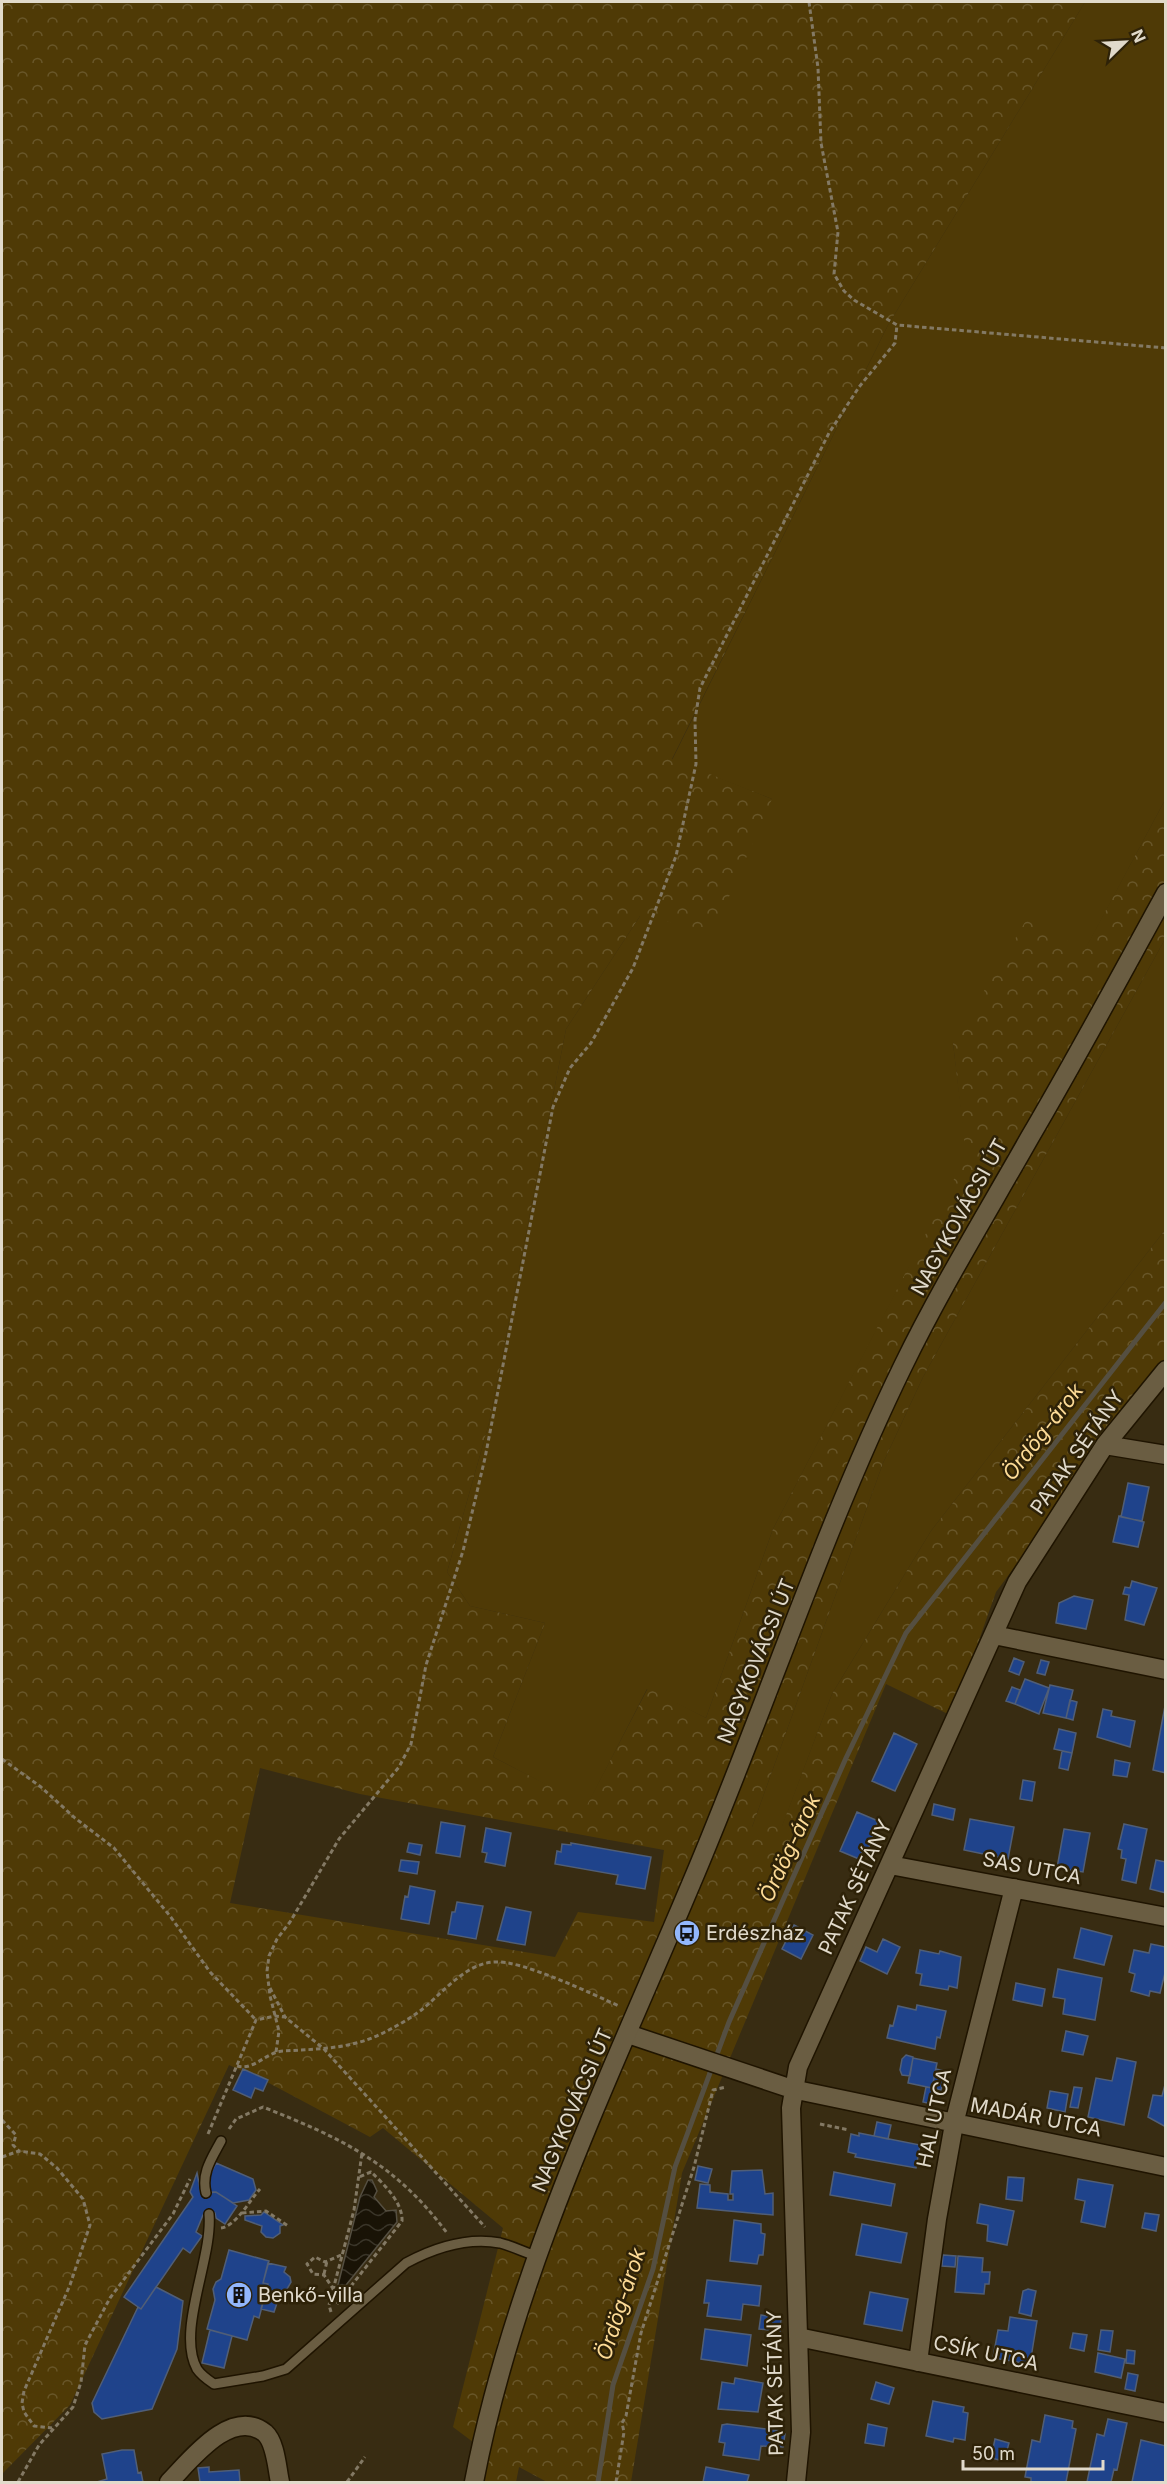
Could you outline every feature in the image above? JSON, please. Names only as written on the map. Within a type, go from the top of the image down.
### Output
[{"type":"street","name":"NAGYKOVÁCSI ÚT","points":[[474,2482],[482,2441],[536,2256],[637,2014],[868,1442],[904,1364],[1166,893]]},
{"type":"street","name":"PATAK SÉTÁNY","points":[[796,2482],[801,2432],[792,2089],[799,2063],[1017,1582],[1105,1445],[1166,1370]]},
{"type":"street","points":[[1105,1445],[1166,1455]]},
{"type":"street","points":[[994,1635],[1166,1670]]},
{"type":"street","name":"SAS UTCA","points":[[890,1865],[1166,1917]]},
{"type":"street","name":"HAL UTCA","points":[[918,2361],[936,2219],[954,2124],[1014,1888]]},
{"type":"street","name":"MADÁR UTCA","points":[[628,2034],[792,2089],[1166,2167]]},
{"type":"street","name":"CSÍK UTCA","points":[[798,2337],[1166,2413]]},
{"type":"street","points":[[169,2482],[207,2443],[237,2427],[252,2427],[266,2434],[274,2451],[280,2482]]},
{"type":"lane","points":[[206,2193],[203,2181],[205,2173],[221,2141]]},
{"type":"lane","points":[[209,2214],[211,2229],[193,2313],[191,2338],[192,2358],[197,2370],[214,2384],[263,2376],[286,2369],[406,2263],[429,2250],[455,2244],[500,2243],[536,2256]]},
{"type":"path","points":[[809,2],[818,68],[821,143],[838,232],[834,274],[844,291],[854,300],[897,325],[1166,348]]},
{"type":"path","points":[[276,2052],[279,2031],[268,1983],[269,1956],[277,1939],[290,1922],[339,1839],[399,1767],[411,1744],[426,1665],[463,1551],[485,1458],[553,1107],[570,1068],[591,1043],[633,968],[676,856],[696,764],[695,720],[700,688],[829,433],[859,387],[895,343],[897,325]]},
{"type":"path","points":[[2,1760],[41,1787],[75,1818],[114,1848],[170,1916],[210,1972],[256,2020]]},
{"type":"path","points":[[237,2066],[246,2068],[276,2052],[324,2049],[353,2044],[384,2033],[420,2011],[466,1973],[495,1962],[507,1963],[571,1985],[637,2014]]},
{"type":"path","points":[[268,1983],[285,2017],[324,2049],[500,2243]]},
{"type":"path","points":[[256,2020],[275,2016],[285,2017]]},
{"type":"path","points":[[208,2135],[256,2020]]},
{"type":"path","points":[[616,2482],[624,2432],[622,2423],[626,2416],[641,2333],[680,2204],[688,2187],[713,2090],[728,2086],[731,2069]]},
{"type":"path","points":[[221,2141],[236,2119],[263,2107],[332,2135],[388,2171],[425,2206],[455,2244]]},
{"type":"path","points":[[2,2120],[16,2135],[13,2145],[19,2151]]},
{"type":"path","points":[[820,2124],[849,2130]]},
{"type":"path","points":[[2,2157],[19,2151],[40,2154],[57,2168],[84,2199],[90,2225],[70,2285],[32,2369],[22,2403],[24,2412],[34,2426],[54,2428]]},
{"type":"path","points":[[359,2178],[371,2172],[379,2179],[400,2205],[402,2221],[344,2295],[333,2313],[329,2305],[359,2178],[362,2153]]},
{"type":"path","points":[[18,2482],[39,2445],[73,2408],[81,2382],[85,2345],[110,2298],[179,2206],[191,2178]]},
{"type":"path","points":[[211,2229],[226,2227],[260,2189]]},
{"type":"path","points":[[240,2213],[266,2211],[288,2226]]},
{"type":"path","points":[[324,2275],[312,2274],[308,2262],[315,2257],[327,2261],[342,2255]]},
{"type":"path","points":[[327,2261],[324,2275],[339,2296],[344,2295]]},
{"type":"path","points":[[347,2482],[365,2457]]},
{"type":"green space","points":[[2,2],[1085,2],[888,325],[672,759],[772,799],[714,931],[640,916],[566,1029],[489,1423],[447,1572],[470,1606],[545,1623],[493,1757],[587,1805],[648,1688],[706,1718],[773,1529],[966,1156],[953,1043],[1028,917],[1084,951],[1165,800],[1165,939],[923,1377],[883,1463],[752,1827],[782,1826],[832,1694],[931,1531],[1165,1230],[1165,1363],[996,1592],[952,1716],[886,1684],[682,2173],[631,2482],[547,2482],[519,2467],[516,2482],[484,2482],[489,2454],[453,2427],[503,2228],[383,2128],[370,2137],[267,2082],[229,2065],[70,2405],[2,2474]],"holes":[[[260,1768],[360,1794],[664,1850],[654,1922],[578,1912],[555,1957],[230,1903]]]},
{"type":"green space","points":[[1085,2],[1165,2],[1165,800],[1084,952],[953,1043],[967,1156],[773,1529],[706,1718],[647,1689],[587,1806],[493,1757],[545,1623],[470,1606],[447,1572],[489,1423],[566,1029],[640,916],[772,799],[672,760],[888,325]]},
{"type":"green space","points":[[1165,939],[1165,1230],[931,1531],[832,1694],[782,1827],[752,1827],[883,1463],[923,1377]]},
{"type":"water","points":[[368,2180],[372,2180],[377,2191],[374,2197],[386,2211],[396,2210],[397,2222],[342,2290],[338,2285],[360,2197]]},
{"type":"building","points":[[1128,1483],[1149,1487],[1142,1521],[1121,1517]]},
{"type":"building","points":[[1119,1516],[1144,1522],[1138,1547],[1113,1542]]},
{"type":"building","points":[[1132,1581],[1157,1588],[1144,1625],[1125,1620],[1129,1595],[1123,1594],[1125,1587],[1130,1588]]},
{"type":"building","points":[[1074,1596],[1093,1600],[1086,1629],[1056,1623],[1059,1603]]},
{"type":"building","points":[[1014,1658],[1024,1662],[1019,1675],[1009,1671]]},
{"type":"building","points":[[1041,1660],[1049,1662],[1045,1675],[1037,1673]]},
{"type":"building","points":[[1025,1679],[1049,1688],[1039,1714],[1015,1704]]},
{"type":"building","points":[[1050,1685],[1073,1690],[1066,1718],[1043,1713]]},
{"type":"building","points":[[1012,1687],[1020,1690],[1015,1704],[1006,1701]]},
{"type":"building","points":[[1070,1700],[1077,1702],[1073,1720],[1066,1718]]},
{"type":"building","points":[[1166,1706],[1166,1773],[1153,1770]]},
{"type":"building","points":[[1103,1709],[1112,1711],[1111,1716],[1135,1721],[1130,1747],[1097,1737]]},
{"type":"building","points":[[1059,1729],[1076,1733],[1072,1753],[1054,1749]]},
{"type":"building","points":[[894,1733],[917,1744],[895,1791],[872,1781]]},
{"type":"building","points":[[1062,1751],[1072,1753],[1068,1770],[1059,1768]]},
{"type":"building","points":[[1115,1760],[1130,1763],[1127,1777],[1113,1775]]},
{"type":"building","points":[[1023,1780],[1035,1782],[1032,1801],[1020,1799]]},
{"type":"building","points":[[934,1804],[955,1809],[953,1820],[932,1815]]},
{"type":"building","points":[[857,1812],[878,1821],[868,1850],[864,1848],[859,1859],[840,1851]]},
{"type":"building","points":[[970,1819],[1014,1827],[1008,1859],[964,1850]]},
{"type":"building","points":[[441,1822],[465,1826],[460,1857],[436,1853]]},
{"type":"building","points":[[1124,1824],[1147,1829],[1136,1883],[1122,1880],[1126,1859],[1121,1858],[1122,1850],[1118,1849]]},
{"type":"building","points":[[486,1828],[511,1833],[505,1866],[485,1862],[487,1853],[482,1852]]},
{"type":"building","points":[[1064,1829],[1090,1833],[1083,1872],[1057,1868]]},
{"type":"building","points":[[409,1843],[422,1845],[420,1855],[407,1852]]},
{"type":"building","points":[[571,1843],[651,1857],[645,1889],[616,1884],[618,1875],[555,1864],[557,1851],[561,1852],[562,1844],[571,1845]]},
{"type":"building","points":[[401,1860],[419,1862],[417,1874],[399,1871]]},
{"type":"building","points":[[1156,1860],[1166,1862],[1166,1893],[1150,1889]]},
{"type":"building","points":[[410,1886],[435,1891],[429,1924],[401,1919],[405,1896],[408,1897]]},
{"type":"building","points":[[457,1902],[483,1906],[476,1939],[448,1934],[452,1912],[455,1912]]},
{"type":"building","points":[[506,1907],[531,1912],[525,1945],[497,1940]]},
{"type":"building","points":[[794,1925],[813,1935],[801,1959],[782,1949]]},
{"type":"building","points":[[1081,1928],[1112,1936],[1104,1965],[1074,1958]]},
{"type":"building","points":[[883,1939],[900,1947],[887,1974],[860,1961],[866,1947],[877,1952]]},
{"type":"building","points":[[1151,1944],[1166,1947],[1166,1969],[1160,1993],[1150,1991],[1149,1996],[1131,1991],[1135,1974],[1129,1972],[1134,1950],[1149,1953]]},
{"type":"building","points":[[920,1950],[939,1954],[940,1951],[961,1957],[957,1988],[949,1986],[948,1990],[920,1985],[922,1974],[916,1973]]},
{"type":"building","points":[[1058,1969],[1102,1978],[1095,2020],[1063,2014],[1065,1999],[1053,1997]]},
{"type":"building","points":[[1016,1983],[1045,1989],[1042,2006],[1013,2000]]},
{"type":"building","points":[[917,2005],[946,2011],[935,2049],[887,2038],[898,2006],[916,2010]]},
{"type":"building","points":[[1066,2031],[1088,2036],[1083,2055],[1062,2051]]},
{"type":"building","points":[[906,2055],[913,2057],[910,2076],[902,2075],[900,2070],[902,2059]]},
{"type":"building","points":[[913,2058],[937,2063],[932,2088],[908,2083]]},
{"type":"building","points":[[1117,2058],[1136,2062],[1124,2125],[1088,2117],[1096,2078],[1112,2081]]},
{"type":"building","points":[[243,2069],[268,2080],[263,2091],[255,2088],[251,2098],[233,2090]]},
{"type":"building","points":[[936,2069],[945,2071],[941,2090],[932,2088]]},
{"type":"building","points":[[1166,2081],[1166,2127],[1148,2117],[1153,2095],[1162,2096]]},
{"type":"building","points":[[926,2087],[935,2088],[932,2104],[923,2102]]},
{"type":"building","points":[[1074,2087],[1082,2088],[1078,2108],[1070,2107]]},
{"type":"building","points":[[1050,2091],[1068,2094],[1065,2112],[1047,2108]]},
{"type":"building","points":[[877,2122],[891,2125],[888,2139],[874,2136]]},
{"type":"building","points":[[859,2133],[920,2145],[916,2168],[855,2157],[856,2154],[848,2152],[851,2134],[859,2136]]},
{"type":"building","points":[[216,2163],[253,2179],[256,2190],[249,2200],[233,2203],[216,2192],[210,2192],[207,2181]]},
{"type":"building","points":[[698,2166],[712,2169],[708,2183],[695,2180]]},
{"type":"building","points":[[762,2170],[765,2194],[773,2193],[773,2215],[697,2208],[700,2184],[710,2185],[710,2192],[728,2194],[728,2200],[733,2200],[733,2194],[730,2194],[732,2171]]},
{"type":"building","points":[[834,2172],[895,2184],[891,2206],[830,2195]]},
{"type":"building","points":[[197,2173],[201,2194],[216,2192],[237,2206],[225,2224],[216,2218],[215,2213],[203,2215],[196,2232],[202,2236],[190,2253],[183,2248],[141,2309],[124,2297],[193,2197],[190,2192]]},
{"type":"building","points":[[1008,2177],[1024,2178],[1022,2201],[1006,2199]]},
{"type":"building","points":[[1078,2179],[1113,2185],[1105,2227],[1081,2222],[1085,2201],[1075,2199]]},
{"type":"building","points":[[980,2204],[1014,2211],[1007,2245],[987,2241],[988,2225],[977,2223]]},
{"type":"building","points":[[264,2212],[283,2225],[280,2226],[280,2233],[273,2238],[266,2237],[261,2232],[262,2226],[245,2220],[245,2216],[261,2215]]},
{"type":"building","points":[[1145,2213],[1159,2215],[1156,2231],[1142,2228]]},
{"type":"building","points":[[734,2220],[761,2224],[761,2233],[765,2234],[763,2255],[759,2255],[757,2264],[730,2261]]},
{"type":"building","points":[[862,2224],[907,2233],[901,2263],[856,2255]]},
{"type":"building","name":"Benkő-villa","points":[[229,2250],[269,2261],[263,2283],[268,2284],[259,2318],[254,2316],[247,2340],[207,2329],[215,2300],[213,2289],[216,2282],[221,2279]]},
{"type":"building","points":[[943,2255],[956,2256],[955,2267],[942,2266]]},
{"type":"building","points":[[958,2256],[983,2258],[982,2272],[990,2272],[989,2284],[985,2284],[984,2294],[955,2292]]},
{"type":"building","points":[[268,2263],[286,2267],[284,2272],[290,2277],[291,2282],[287,2289],[281,2291],[274,2312],[261,2309],[268,2284],[263,2283]]},
{"type":"building","points":[[707,2280],[761,2286],[759,2306],[743,2304],[741,2320],[707,2316],[709,2303],[704,2303]]},
{"type":"building","points":[[156,2287],[183,2301],[177,2349],[152,2409],[102,2419],[94,2412],[92,2403],[138,2307],[141,2309]]},
{"type":"building","points":[[1028,2289],[1036,2291],[1031,2316],[1019,2313],[1023,2291]]},
{"type":"building","points":[[870,2292],[908,2299],[902,2331],[864,2324]]},
{"type":"building","points":[[761,2315],[781,2318],[780,2331],[759,2329]]},
{"type":"building","points":[[1010,2317],[1037,2321],[1030,2364],[993,2358],[998,2330],[1008,2331]]},
{"type":"building","points":[[705,2329],[751,2335],[747,2366],[701,2359]]},
{"type":"building","points":[[210,2330],[232,2336],[224,2368],[202,2363]]},
{"type":"building","points":[[1101,2330],[1113,2331],[1110,2352],[1098,2350]]},
{"type":"building","points":[[1073,2333],[1087,2335],[1084,2351],[1070,2348]]},
{"type":"building","points":[[1127,2350],[1135,2351],[1134,2364],[1126,2363]]},
{"type":"building","points":[[1098,2353],[1125,2359],[1121,2378],[1095,2372]]},
{"type":"building","points":[[1128,2373],[1138,2375],[1135,2391],[1125,2389]]},
{"type":"building","points":[[735,2378],[763,2383],[758,2412],[718,2409],[722,2382],[734,2384]]},
{"type":"building","points":[[876,2382],[894,2388],[889,2404],[871,2399]]},
{"type":"building","points":[[933,2401],[964,2407],[963,2412],[968,2413],[965,2440],[954,2438],[953,2442],[926,2436]]},
{"type":"building","points":[[1045,2415],[1073,2421],[1072,2428],[1076,2429],[1066,2482],[1031,2482],[1031,2478],[1025,2477],[1032,2440],[1040,2442]]},
{"type":"building","points":[[1108,2419],[1127,2423],[1117,2470],[1114,2469],[1111,2482],[1087,2482],[1097,2434],[1104,2436]]},
{"type":"building","points":[[868,2424],[887,2428],[884,2446],[865,2443]]},
{"type":"building","points":[[722,2425],[782,2431],[785,2434],[783,2447],[761,2446],[759,2460],[723,2455],[725,2443],[719,2442]]},
{"type":"building","points":[[995,2439],[1009,2443],[1004,2461],[991,2458]]},
{"type":"building","points":[[1141,2440],[1166,2446],[1166,2482],[1132,2482]]},
{"type":"building","points":[[134,2450],[138,2473],[141,2472],[143,2482],[97,2482],[107,2479],[102,2454]]},
{"type":"building","points":[[209,2467],[209,2472],[239,2470],[240,2482],[200,2482],[198,2468]]},
{"type":"building","points":[[706,2467],[749,2475],[747,2482],[703,2482]]},
{"type":"waterway","name":"Ördög-árok","points":[[598,2482],[613,2385],[653,2269],[675,2167],[729,2022],[846,1758],[906,1633],[1166,1302]]},
{"type":"place","name":"Erdészház","points":[[687,1933]]},
{"type":"place","name":"Benkő-villa","points":[[239,2295]]}]
